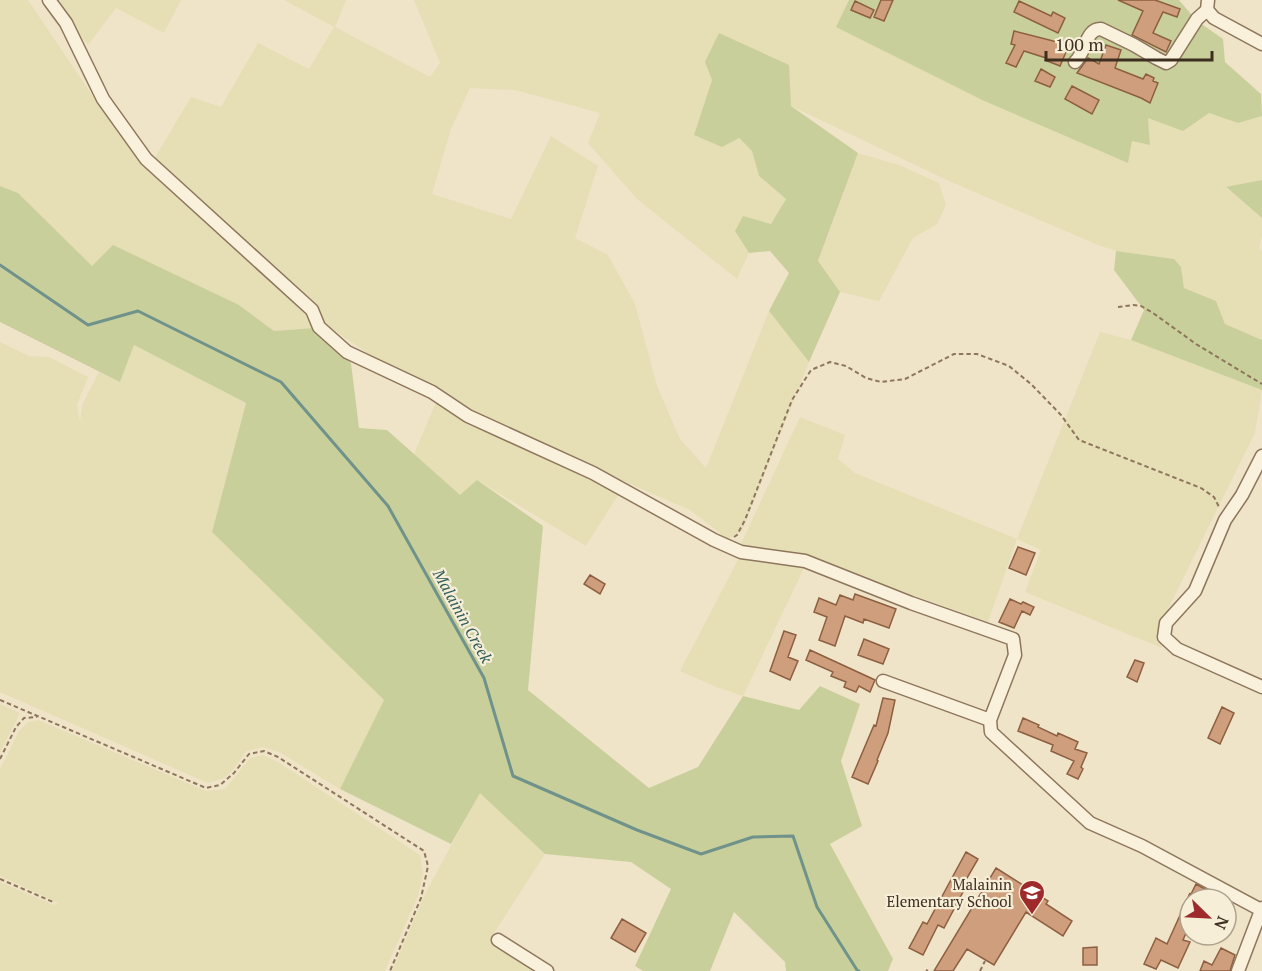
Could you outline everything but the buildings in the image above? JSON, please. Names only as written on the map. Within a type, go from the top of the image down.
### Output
[{"type":"street","points":[[49,0],[66,23],[103,99],[146,159],[312,310],[319,327],[347,352],[432,392],[468,416],[593,473],[741,552],[805,561],[911,603],[1012,639],[1015,655],[990,720],[991,732],[1090,823],[1142,846],[1262,909],[1238,971]]},
{"type":"street","points":[[1075,62],[1083,52],[1089,34],[1101,28],[1167,63],[1172,60],[1207,5],[1214,18],[1262,44]]},
{"type":"street","points":[[1262,456],[1242,495],[1225,520],[1195,591],[1166,624],[1164,637],[1177,649],[1262,687]]},
{"type":"street","points":[[883,681],[990,720]]},
{"type":"street","points":[[498,940],[547,971]]},
{"type":"path","points":[[1118,307],[1141,306],[1196,344],[1262,384]]},
{"type":"path","points":[[722,543],[737,535],[745,520],[792,400],[811,370],[830,362],[846,366],[866,378],[881,382],[905,379],[954,354],[977,354],[1009,366],[1031,384],[1061,415],[1079,440],[1201,488],[1214,497],[1225,520]]},
{"type":"path","points":[[0,700],[206,788],[220,785],[234,773],[249,754],[264,751],[278,757],[424,851],[428,866],[421,898],[390,971]]},
{"type":"path","points":[[0,759],[16,727],[24,718],[40,717]]},
{"type":"path","points":[[0,879],[53,902]]},
{"type":"path","points":[[980,971],[986,961]]},
{"type":"shaded area","points":[[0,0],[28,0],[98,104],[150,173],[307,311],[314,328],[274,331],[239,305],[92,267],[18,193],[0,186]]},
{"type":"shaded area","points":[[51,0],[181,0],[164,33],[116,8],[88,45]]},
{"type":"shaded area","points":[[284,0],[346,0],[335,27],[430,77],[440,63],[414,0],[849,0],[837,27],[982,100],[1128,163],[1132,140],[1149,145],[1147,117],[1209,113],[1238,123],[1262,116],[1262,180],[1226,188],[1262,218],[1259,249],[1262,251],[1262,340],[1225,324],[1216,301],[1184,288],[1181,267],[1174,259],[1116,251],[1098,245],[949,181],[791,106],[712,80],[694,135],[738,138],[752,151],[759,176],[786,199],[771,224],[743,216],[735,231],[749,253],[737,279],[637,199],[588,143],[600,113],[515,90],[470,88],[451,129],[432,194],[511,219],[551,136],[598,166],[575,238],[608,255],[635,304],[657,386],[680,439],[706,468],[769,311],[809,362],[742,531],[728,539],[690,510],[474,414],[437,387],[375,358],[326,325],[315,304],[154,159],[191,97],[221,107],[258,43],[309,69],[334,27]]},
{"type":"shaded area","points":[[858,153],[899,165],[939,183],[946,205],[937,224],[913,238],[879,301],[840,292],[818,262]]},
{"type":"shaded area","points":[[1100,332],[1131,340],[1262,390],[1255,433],[1162,621],[1159,638],[1162,648],[1025,592],[1041,550],[1017,539]]},
{"type":"shaded area","points":[[0,342],[29,356],[49,357],[88,377],[77,405],[80,422],[82,405],[99,372],[120,382],[134,345],[246,403],[212,532],[384,700],[340,789],[281,753],[263,747],[246,751],[234,769],[224,778],[208,783],[0,692]]},
{"type":"shaded area","points":[[437,400],[620,492],[586,546],[477,480],[460,496],[414,454]]},
{"type":"shaded area","points":[[800,417],[845,435],[838,459],[855,473],[1017,539],[988,622],[813,559],[740,546]]},
{"type":"shaded area","points":[[739,558],[805,566],[743,696],[680,671]]},
{"type":"shaded area","points":[[0,704],[20,713],[0,753]]},
{"type":"shaded area","points":[[38,720],[206,791],[225,789],[250,758],[263,755],[278,762],[420,855],[423,873],[418,896],[385,971],[0,971],[0,882],[54,905],[58,903],[0,876],[0,769],[19,731],[28,722]]},
{"type":"shaded area","points":[[480,792],[545,854],[491,938],[543,971],[392,971],[425,894]]},
{"type":"green space","points":[[849,0],[1179,0],[1196,20],[1223,39],[1225,62],[1261,94],[1262,116],[1238,123],[1209,113],[1183,131],[1148,118],[1150,145],[1132,141],[1128,163],[982,100],[836,27]]},
{"type":"green space","points":[[719,33],[789,65],[791,106],[858,153],[818,261],[840,292],[809,362],[769,311],[789,273],[770,251],[749,253],[735,231],[743,216],[771,224],[786,199],[759,176],[752,151],[739,138],[722,147],[694,135],[712,80],[705,62]]},
{"type":"green space","points":[[1262,180],[1262,218],[1226,187]]},
{"type":"green space","points":[[0,186],[18,193],[92,266],[113,245],[239,305],[274,331],[314,328],[351,363],[359,428],[387,430],[460,495],[477,480],[543,526],[528,690],[649,788],[698,767],[743,696],[799,710],[820,686],[860,704],[841,761],[862,826],[830,844],[893,959],[888,971],[786,971],[785,962],[734,912],[710,971],[643,971],[635,966],[671,889],[631,862],[545,854],[480,793],[451,844],[340,789],[384,700],[212,532],[246,403],[134,345],[120,382],[0,322]]},
{"type":"green space","points":[[1116,251],[1174,259],[1181,267],[1184,288],[1216,301],[1225,324],[1262,340],[1262,390],[1131,340],[1144,310],[1114,270]]},
{"type":"waterway","name":"Malainin Creek","points":[[0,265],[88,325],[138,311],[281,382],[388,506],[484,678],[513,776],[637,830],[701,854],[753,837],[793,836],[817,907],[859,971]]},
{"type":"place","name":"Malainin Elementary School","points":[[1032,916]]}]
